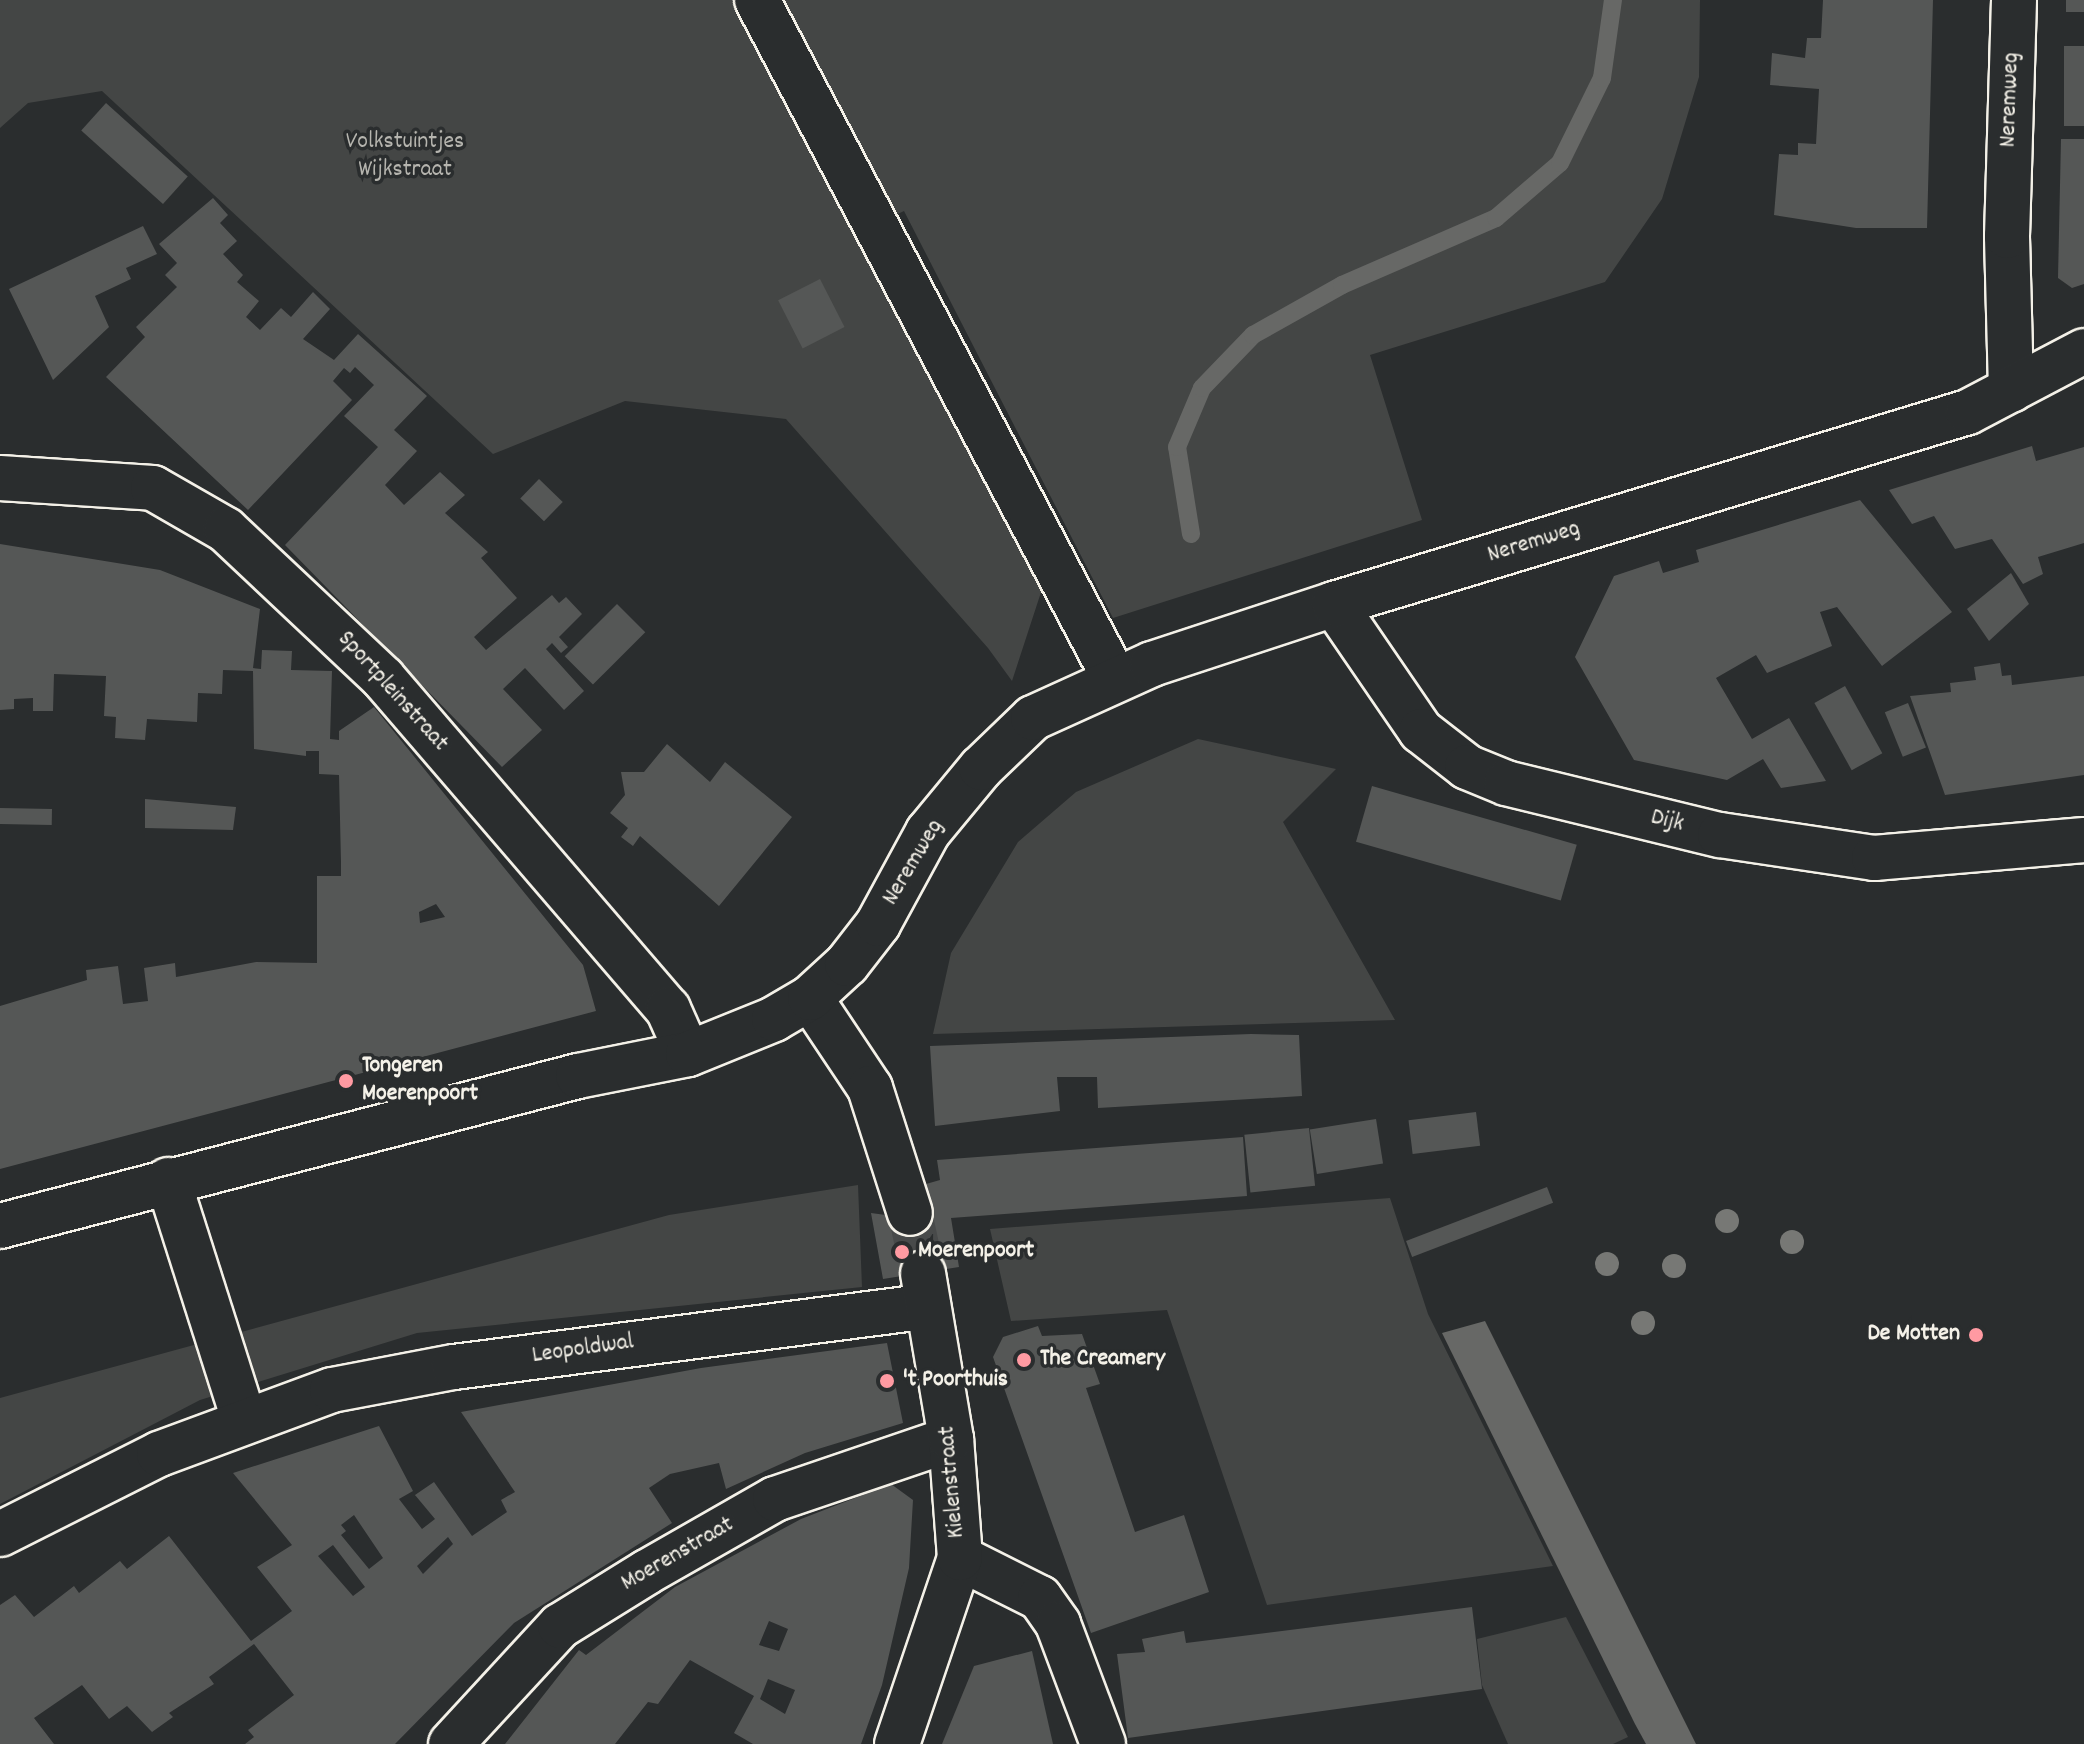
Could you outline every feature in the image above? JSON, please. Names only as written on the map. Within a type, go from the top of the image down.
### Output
[{"type":"street","points":[[757,0],[1115,679]]},
{"type":"street","name":"Neremweg","points":[[810,998],[847,964],[878,924],[928,832],[981,768],[1033,718],[1115,679],[1334,604],[1968,412],[2011,390],[2007,236],[2014,0]]},
{"type":"street","points":[[2011,390],[2084,351]]},
{"type":"street","name":"Sportpleinstraat","points":[[0,478],[153,488],[226,530],[383,678],[668,1009],[688,1054]]},
{"type":"street","name":"Dijk","points":[[1334,604],[1421,731],[1467,767],[1506,783],[1720,835],[1874,858],[2084,840]]},
{"type":"street","points":[[0,1226],[578,1076],[688,1054],[774,1019],[810,998],[870,1088],[910,1213]]},
{"type":"street","points":[[168,1180],[244,1420]]},
{"type":"street","name":"Leopoldwal","points":[[0,1534],[159,1454],[332,1390],[454,1367],[876,1309],[925,1290]]},
{"type":"street","name":"Kielenstraat","points":[[897,1744],[960,1558],[951,1439],[925,1290]]},
{"type":"street","name":"Moerenstraat","points":[[451,1744],[560,1626],[647,1572],[775,1499],[951,1439]]},
{"type":"street","points":[[960,1558],[1040,1598],[1058,1624],[1103,1744]]},
{"type":"green space","name":"Volkstuintjes Wijkstraat","points":[[0,0],[1700,0],[1699,77],[1662,199],[1605,282],[1370,355],[1422,520],[1113,618],[904,211],[856,234],[1045,580],[1012,681],[988,648],[786,419],[625,401],[493,454],[102,91],[28,103],[0,128]]},
{"type":"green space","points":[[1198,739],[1336,769],[1283,822],[1395,1020],[933,1034],[951,953],[1018,842],[1076,792]]},
{"type":"green space","points":[[858,1185],[862,1287],[417,1333],[200,1400],[0,1504],[0,1398],[669,1215]]},
{"type":"green space","points":[[1390,1198],[1428,1314],[1553,1566],[1267,1605],[1167,1310],[1011,1321],[990,1229]]},
{"type":"green space","points":[[1566,1617],[1628,1737],[1613,1744],[1508,1744],[1482,1685],[1477,1639]]},
{"type":"shaded area","points":[[1485,1321],[1696,1744],[1646,1744],[1635,1724],[1442,1333]]},
{"type":"building","points":[[1823,0],[1933,0],[1927,228],[1856,228],[1774,215],[1779,154],[1798,155],[1798,143],[1816,144],[1819,89],[1770,85],[1772,53],[1805,58],[1807,38],[1821,38]]},
{"type":"building","points":[[2066,0],[2084,0],[2084,12],[2066,12]]},
{"type":"building","points":[[2064,46],[2084,46],[2084,126],[2064,126]]},
{"type":"building","points":[[106,103],[188,177],[163,204],[81,130]]},
{"type":"building","points":[[2061,139],[2084,139],[2084,284],[2072,288],[2058,278]]},
{"type":"building","points":[[213,198],[228,215],[220,223],[237,241],[223,254],[243,275],[237,282],[259,301],[246,317],[260,330],[281,308],[291,317],[313,292],[330,309],[303,339],[334,360],[358,334],[427,396],[394,430],[417,451],[385,485],[404,505],[440,472],[465,495],[445,513],[488,552],[481,558],[517,598],[474,637],[486,650],[552,595],[559,603],[566,597],[582,614],[559,637],[568,647],[561,653],[552,643],[546,649],[584,691],[564,710],[525,668],[503,689],[542,730],[502,767],[285,545],[378,447],[344,416],[374,385],[355,367],[350,373],[344,368],[333,381],[352,400],[248,510],[106,377],[145,337],[136,327],[177,287],[165,275],[177,263],[159,244]]},
{"type":"building","points":[[143,226],[157,254],[126,268],[131,279],[95,296],[109,327],[53,380],[9,289]]},
{"type":"building","points":[[820,279],[845,327],[803,348],[778,300]]},
{"type":"building","points":[[2032,446],[2036,461],[2084,447],[2084,543],[2038,557],[2043,574],[2023,584],[1992,539],[1955,549],[1934,516],[1912,524],[1889,490]]},
{"type":"building","points":[[539,479],[563,502],[544,521],[520,498]]},
{"type":"building","points":[[1860,500],[1952,612],[1882,666],[1837,607],[1820,612],[1832,646],[1767,673],[1756,655],[1716,678],[1752,739],[1789,718],[1826,781],[1781,788],[1763,759],[1727,780],[1634,760],[1575,657],[1614,576],[1659,561],[1663,573],[1699,562],[1696,550]]},
{"type":"building","points":[[0,544],[160,570],[260,609],[253,668],[261,669],[262,650],[292,651],[291,670],[332,671],[330,739],[339,740],[339,731],[374,707],[583,965],[596,1011],[0,1169],[0,1006],[87,980],[86,970],[118,966],[123,1004],[148,1001],[144,968],[175,963],[176,977],[256,962],[317,963],[317,876],[341,876],[341,863],[339,775],[319,774],[319,751],[306,751],[306,756],[254,749],[253,671],[223,670],[222,694],[198,693],[197,722],[147,719],[145,740],[115,738],[116,717],[104,716],[106,676],[54,674],[53,711],[33,711],[33,698],[14,699],[14,709],[0,710]],"holes":[[[436,904],[445,917],[420,923],[419,912]]]},
{"type":"building","points":[[2011,573],[2029,604],[1989,641],[1967,609]]},
{"type":"building","points":[[617,604],[645,632],[593,685],[565,656]]},
{"type":"building","points":[[2000,663],[2002,676],[2011,675],[2012,685],[2084,676],[2084,775],[1945,795],[1910,696],[1951,692],[1950,683],[1976,680],[1974,667]]},
{"type":"building","points":[[1845,686],[1882,753],[1852,770],[1814,703]]},
{"type":"building","points":[[1908,703],[1926,748],[1903,757],[1885,712]]},
{"type":"building","points":[[667,744],[710,782],[725,762],[792,817],[719,906],[640,836],[633,846],[621,837],[628,828],[610,813],[625,795],[621,772],[644,772]]},
{"type":"building","points":[[1372,786],[1577,845],[1561,900],[1356,842]]},
{"type":"building","points":[[145,799],[236,807],[233,830],[145,828]]},
{"type":"building","points":[[0,808],[52,809],[52,825],[0,824]]},
{"type":"building","points":[[1251,1034],[1299,1035],[1302,1096],[1098,1108],[1097,1077],[1057,1077],[1060,1111],[935,1126],[930,1046]]},
{"type":"building","points":[[1476,1112],[1480,1146],[1413,1154],[1409,1120]]},
{"type":"building","points":[[1376,1119],[1383,1163],[1317,1174],[1310,1129]]},
{"type":"building","points":[[1309,1128],[1315,1186],[1250,1192],[1244,1135]]},
{"type":"building","points":[[1243,1137],[1247,1196],[951,1218],[959,1267],[883,1279],[871,1213],[893,1216],[929,1208],[926,1184],[940,1180],[937,1160]]},
{"type":"building","points":[[1547,1187],[1553,1203],[1412,1257],[1406,1241]]},
{"type":"building","points":[[1038,1326],[1042,1336],[1082,1334],[1100,1384],[1086,1388],[1135,1532],[1184,1515],[1209,1592],[1091,1633],[993,1357],[1003,1337]]},
{"type":"building","points":[[887,1343],[903,1423],[805,1453],[726,1489],[719,1463],[670,1474],[649,1488],[672,1523],[514,1623],[395,1744],[245,1744],[254,1737],[248,1730],[294,1695],[254,1644],[209,1677],[214,1684],[169,1713],[173,1717],[152,1732],[127,1706],[109,1719],[82,1685],[34,1718],[54,1744],[0,1744],[0,1605],[15,1595],[34,1617],[74,1586],[79,1593],[120,1561],[127,1569],[169,1536],[251,1641],[292,1611],[257,1567],[292,1545],[233,1473],[379,1426],[413,1491],[399,1499],[422,1529],[435,1519],[415,1495],[434,1482],[472,1536],[507,1512],[501,1500],[515,1492],[461,1412],[701,1368]],"holes":[[[354,1515],[383,1558],[369,1569],[341,1535],[346,1531],[341,1525]],[[448,1537],[453,1544],[423,1574],[417,1566]],[[333,1545],[365,1587],[353,1596],[318,1556]]]},
{"type":"building","points":[[891,1484],[913,1500],[909,1568],[882,1685],[861,1744],[753,1744],[734,1733],[754,1696],[690,1660],[658,1704],[648,1702],[615,1744],[505,1744],[579,1650],[586,1655],[675,1587],[801,1519]],"holes":[[[769,1621],[788,1629],[779,1651],[759,1645]],[[768,1679],[795,1690],[785,1714],[760,1699]]]},
{"type":"building","points":[[1472,1607],[1482,1689],[1128,1738],[1117,1654],[1145,1652],[1142,1639],[1184,1631],[1186,1643]]},
{"type":"building","points":[[1032,1651],[1053,1744],[942,1744],[974,1666]]},
{"type":"waterway","points":[[1191,534],[1177,447],[1202,388],[1253,335],[1342,285],[1496,218],[1560,163],[1602,78],[1613,0]]},
{"type":"tunnel","points":[[910,1213],[923,1273]]},
{"type":"place","name":"Tongeren Moerenpoort","points":[[346,1081]]},
{"type":"place","name":"Moerenpoort","points":[[902,1252]]},
{"type":"place","name":"De Motten","points":[[1976,1335]]},
{"type":"place","name":"The Creamery","points":[[1024,1360]]},
{"type":"place","name":"'t Poorthuis","points":[[887,1381]]}]
